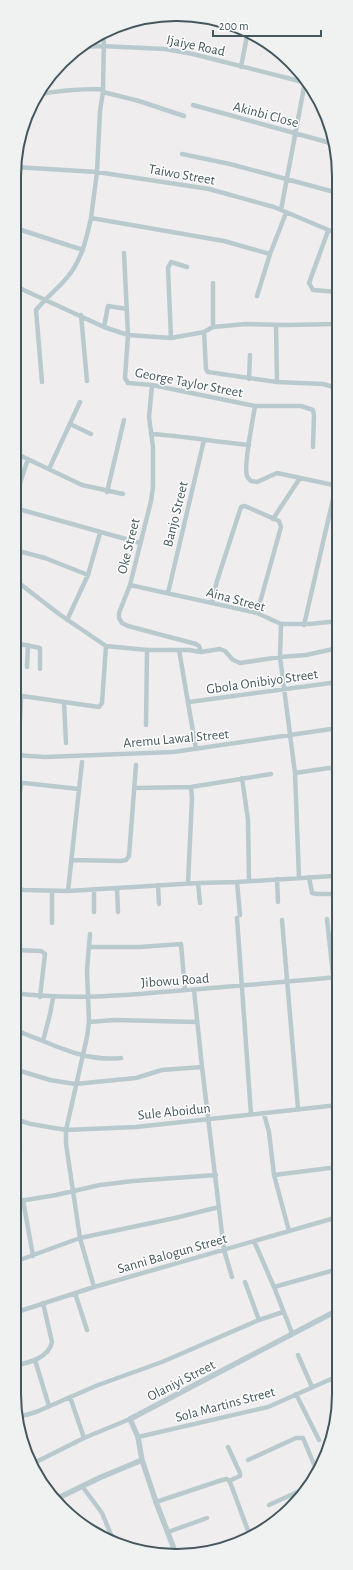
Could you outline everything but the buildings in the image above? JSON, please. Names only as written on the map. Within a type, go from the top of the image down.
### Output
[{"type":"street","points":[[241,67],[247,38]]},
{"type":"street","points":[[42,382],[36,310],[65,280],[74,268],[84,250],[91,218],[98,172],[100,111],[103,91],[104,39]]},
{"type":"street","name":"Ijaiye Road","points":[[91,47],[165,49],[193,54],[299,81]]},
{"type":"street","points":[[281,210],[305,88]]},
{"type":"street","points":[[46,92],[80,89],[103,91],[184,116]]},
{"type":"street","name":"Akinbi Close","points":[[193,105],[328,142]]},
{"type":"street","points":[[182,154],[230,164],[332,191]]},
{"type":"street","name":"Taiwo Street","points":[[21,167],[98,172],[208,189],[281,210],[332,232]]},
{"type":"street","points":[[257,296],[270,254],[286,212]]},
{"type":"street","points":[[91,218],[224,241],[270,254]]},
{"type":"street","points":[[21,230],[84,250]]},
{"type":"street","points":[[328,231],[309,283],[313,290],[332,292]]},
{"type":"street","name":"George Taylor Street","points":[[124,253],[128,335],[126,380],[129,384],[152,385],[255,406],[301,406],[313,410],[313,447]]},
{"type":"street","points":[[170,338],[168,268],[171,262],[187,268]]},
{"type":"street","points":[[213,283],[214,327]]},
{"type":"street","points":[[21,289],[104,326],[128,335],[170,338],[204,332],[214,327],[246,324],[332,324]]},
{"type":"street","points":[[104,326],[108,306],[127,309]]},
{"type":"street","points":[[81,315],[87,381]]},
{"type":"street","points":[[276,325],[277,382]]},
{"type":"street","points":[[204,332],[206,369],[208,372],[249,379],[323,384],[332,387]]},
{"type":"street","points":[[249,379],[250,355]]},
{"type":"street","name":"Oke Street","points":[[152,385],[149,417],[153,462],[153,487],[151,501],[130,584],[119,613],[119,618],[122,623],[128,626],[196,644],[199,646],[201,652]]},
{"type":"street","points":[[48,469],[80,402]]},
{"type":"street","points":[[255,406],[249,445],[247,477],[251,481],[257,482],[277,473],[332,485]]},
{"type":"street","points":[[108,492],[124,420]]},
{"type":"street","points":[[70,424],[91,434]]},
{"type":"street","points":[[151,434],[181,436],[249,445]]},
{"type":"street","name":"Banjo Street","points":[[168,593],[204,440]]},
{"type":"street","points":[[21,456],[82,485],[108,492],[123,494]]},
{"type":"street","points":[[21,480],[28,459]]},
{"type":"street","points":[[273,519],[300,478]]},
{"type":"street","points":[[212,602],[217,582],[243,506],[279,521],[282,528],[257,613]]},
{"type":"street","points":[[304,625],[332,507]]},
{"type":"street","points":[[21,510],[140,543]]},
{"type":"street","points":[[68,620],[88,575],[100,533]]},
{"type":"street","points":[[21,552],[45,558],[88,575]]},
{"type":"street","name":"Aina Street","points":[[130,584],[257,613],[282,624],[304,625],[332,622]]},
{"type":"street","points":[[21,585],[68,620],[106,646],[147,650],[201,652],[220,649],[225,651],[233,660],[240,663],[306,655],[332,649]]},
{"type":"street","points":[[282,624],[280,657],[295,773],[299,878]]},
{"type":"street","points":[[21,644],[40,648],[40,670]]},
{"type":"street","points":[[27,667],[28,645]]},
{"type":"street","points":[[21,696],[99,707],[102,703],[106,646]]},
{"type":"street","points":[[146,725],[147,650]]},
{"type":"street","points":[[179,650],[196,749]]},
{"type":"street","name":"Gbola Onibiyo Street","points":[[189,702],[332,683]]},
{"type":"street","points":[[64,702],[66,743]]},
{"type":"street","name":"Aremu Lawal Street","points":[[21,756],[45,758],[173,752],[332,729]]},
{"type":"street","points":[[68,891],[82,762]]},
{"type":"street","points":[[72,860],[121,861],[126,860],[129,856],[136,765]]},
{"type":"street","points":[[295,773],[332,768]]},
{"type":"street","points":[[134,788],[191,787],[271,774]]},
{"type":"street","points":[[242,778],[248,820],[249,881]]},
{"type":"street","points":[[21,782],[80,789]]},
{"type":"street","points":[[188,883],[192,798],[191,787]]},
{"type":"street","points":[[21,889],[52,891],[94,890],[188,883],[237,882],[332,876]]},
{"type":"street","points":[[309,877],[312,893],[332,894]]},
{"type":"street","points":[[277,879],[278,902]]},
{"type":"street","points":[[237,882],[242,986],[252,1114]]},
{"type":"street","points":[[198,883],[200,903]]},
{"type":"street","points":[[158,885],[159,904]]},
{"type":"street","points":[[117,888],[118,912]]},
{"type":"street","points":[[94,890],[94,912]]},
{"type":"street","points":[[52,891],[52,923]]},
{"type":"street","points":[[327,919],[332,956]]},
{"type":"street","points":[[282,920],[298,1109]]},
{"type":"street","points":[[90,934],[87,970],[88,1022],[83,1056],[75,1084],[66,1130],[66,1144],[80,1238],[94,1287]]},
{"type":"street","points":[[89,948],[140,947],[181,944],[185,990]]},
{"type":"street","points":[[21,950],[41,951],[45,954],[40,997]]},
{"type":"street","name":"Jibowu Road","points":[[21,994],[53,998],[88,997],[332,978]]},
{"type":"street","points":[[194,990],[224,1250],[232,1276]]},
{"type":"street","points":[[43,1041],[53,998]]},
{"type":"street","points":[[88,1022],[115,1020],[197,1022]]},
{"type":"street","points":[[21,1033],[83,1056],[95,1059],[121,1058]]},
{"type":"street","points":[[21,1071],[50,1080],[75,1084],[136,1078],[162,1070],[202,1067]]},
{"type":"street","name":"Sule Aboidun","points":[[21,1121],[66,1130],[136,1127],[332,1106]]},
{"type":"street","points":[[264,1114],[269,1132],[274,1175],[289,1231]]},
{"type":"street","points":[[274,1175],[332,1168]]},
{"type":"street","points":[[33,1256],[23,1200],[84,1188],[127,1182],[216,1175]]},
{"type":"street","points":[[21,1260],[80,1238],[176,1218],[219,1207]]},
{"type":"street","name":"Sanni Balogun Street","points":[[21,1311],[94,1287],[332,1219]]},
{"type":"street","points":[[254,1241],[292,1333]]},
{"type":"street","points":[[274,1287],[332,1271]]},
{"type":"street","points":[[245,1282],[259,1320]]},
{"type":"street","points":[[75,1293],[87,1330]]},
{"type":"street","points":[[21,1364],[35,1360],[50,1350],[52,1342],[43,1303]]},
{"type":"street","points":[[22,1416],[162,1362],[259,1320],[283,1312]]},
{"type":"street","name":"Olaniyi Street","points":[[37,1462],[84,1438],[130,1419],[234,1366],[292,1333],[332,1313]]},
{"type":"street","points":[[298,1355],[312,1387]]},
{"type":"street","points":[[35,1360],[49,1406]]},
{"type":"street","name":"Sola Martins Street","points":[[138,1437],[268,1407],[332,1378]]},
{"type":"street","points":[[296,1394],[319,1440]]},
{"type":"street","points":[[70,1397],[84,1438]]},
{"type":"street","points":[[130,1419],[138,1437],[142,1460],[156,1502],[174,1549]]},
{"type":"street","points":[[248,1460],[296,1438],[303,1438],[314,1465]]},
{"type":"street","points":[[156,1502],[222,1480],[229,1481],[240,1476],[228,1447]]},
{"type":"street","points":[[61,1497],[142,1460]]},
{"type":"street","points":[[229,1481],[248,1531]]},
{"type":"street","points":[[82,1486],[102,1513],[111,1534]]},
{"type":"street","points":[[269,1505],[296,1493]]},
{"type":"street","points":[[168,1532],[207,1518]]}]
